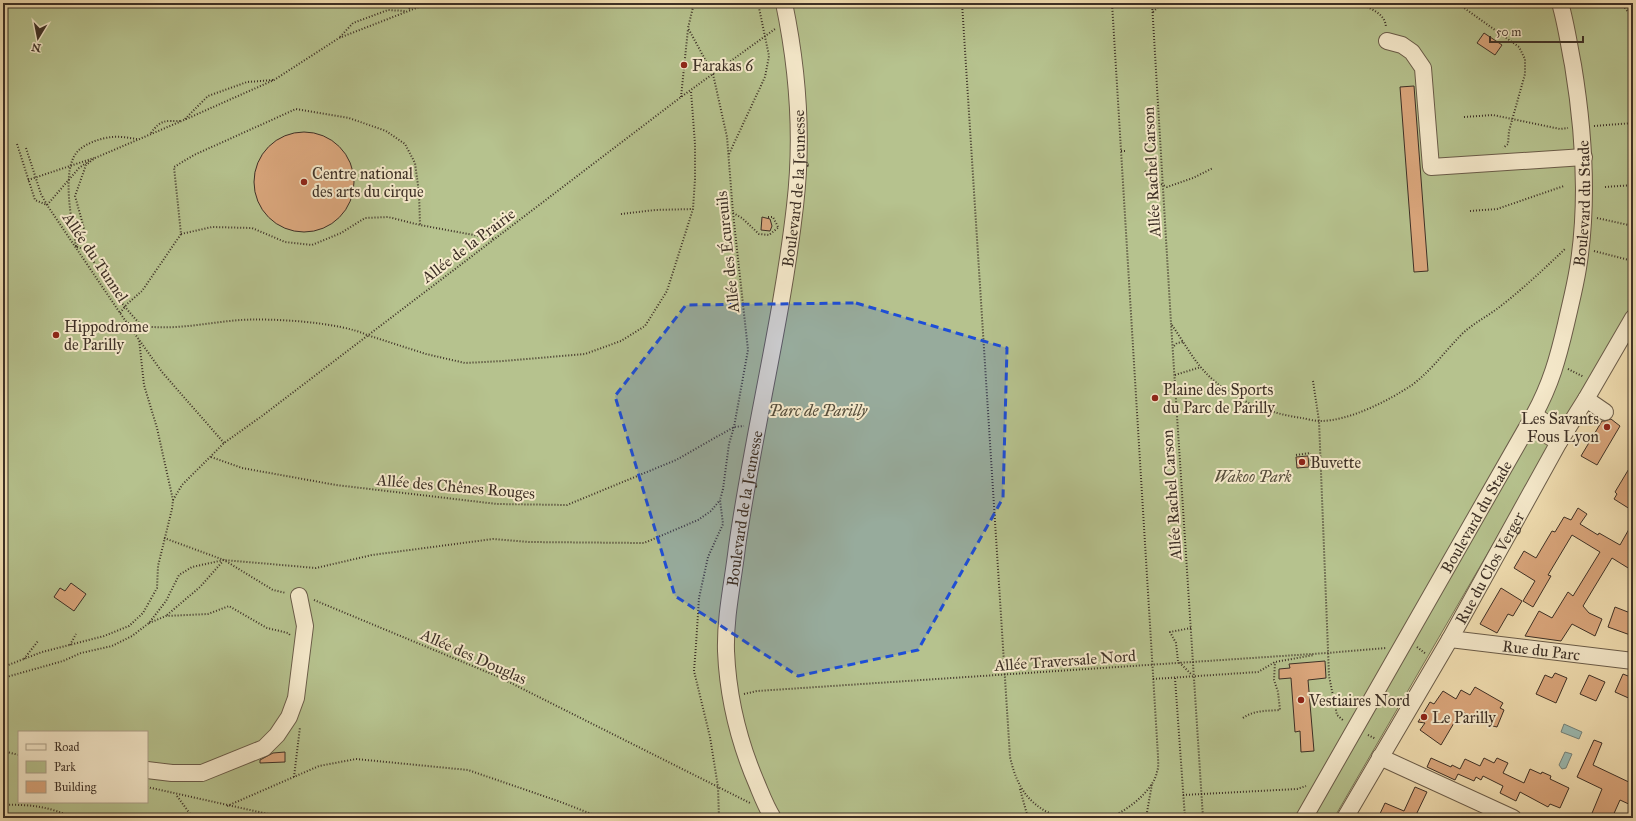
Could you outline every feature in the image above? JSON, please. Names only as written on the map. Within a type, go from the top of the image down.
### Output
[{"type":"street","name":"Boulevard de la Jeunesse","points":[[771,815],[748,764],[736,726],[726,650],[727,617],[745,488],[786,273],[785,228],[798,166],[799,116],[795,69],[784,3]]},
{"type":"street","name":"Boulevard du Stade","points":[[1304,818],[1409,646],[1546,394],[1556,363],[1574,292],[1581,249],[1584,207],[1584,157],[1582,127],[1571,54],[1560,3]]},
{"type":"street","points":[[1387,41],[1402,45],[1412,52],[1423,68],[1431,167],[1584,157]]},
{"type":"street","name":"Rue du Clos Verger","points":[[1345,818],[1450,639],[1563,435],[1596,383],[1633,318]]},
{"type":"street","points":[[1586,399],[1605,412]]},
{"type":"street","points":[[1531,420],[1563,435]]},
{"type":"street","points":[[148,770],[172,773],[202,772],[264,748],[276,735],[288,717],[296,698],[305,626],[299,596]]},
{"type":"street","name":"Rue du Parc","points":[[1450,639],[1633,661]]},
{"type":"street","points":[[1380,758],[1512,818]]},
{"type":"path","points":[[339,38],[353,23],[388,10],[407,11],[415,3]]},
{"type":"path","points":[[17,144],[35,200],[47,204],[79,168],[95,158],[274,80],[339,38],[429,3]]},
{"type":"path","points":[[681,97],[688,28],[694,3]]},
{"type":"path","points":[[728,156],[765,77],[769,56],[758,3]]},
{"type":"path","points":[[962,3],[1010,758],[1013,774],[1020,788],[1028,818]]},
{"type":"path","points":[[1112,3],[1158,756],[1157,772],[1152,783],[1146,818]]},
{"type":"path","name":"Allée Rachel Carson","points":[[1152,3],[1192,662],[1203,818]]},
{"type":"path","points":[[1152,12],[1162,3]]},
{"type":"path","points":[[1359,3],[1381,15],[1386,21],[1387,41]]},
{"type":"path","points":[[1457,3],[1519,47],[1525,59],[1525,74],[1512,119],[1508,144],[1502,148]]},
{"type":"path","points":[[1621,3],[1633,18]]},
{"type":"path","name":"Allée de la Prairie","points":[[173,500],[182,485],[224,443],[262,416],[681,97],[788,20]]},
{"type":"path","name":"Allée des Écureuils","points":[[688,28],[713,74],[727,137],[733,213],[748,350],[734,427],[729,444],[723,489],[720,500]]},
{"type":"path","points":[[151,133],[157,124],[166,121],[184,120],[208,96],[247,82],[274,80]]},
{"type":"path","points":[[128,323],[141,326],[190,327],[241,320],[278,320],[320,324],[358,331],[426,354],[465,363],[585,354],[621,341],[645,326],[667,291],[693,209],[695,151],[691,90]]},
{"type":"path","points":[[120,313],[127,304],[142,291],[181,234],[174,167],[194,155],[296,109],[349,118],[386,131],[405,144],[415,163],[419,193],[420,225]]},
{"type":"path","points":[[1464,117],[1493,115],[1560,129],[1633,123]]},
{"type":"path","points":[[76,247],[69,210],[68,182],[70,165],[78,151],[94,142],[113,137],[138,139]]},
{"type":"path","name":"Allée du Tunnel","points":[[26,148],[35,178],[47,204],[120,313],[162,372],[224,443]]},
{"type":"path","points":[[1121,152],[1127,151]]},
{"type":"path","points":[[28,180],[95,158]]},
{"type":"path","points":[[76,247],[85,232],[74,196],[86,166],[95,158]]},
{"type":"path","points":[[1145,171],[1155,181],[1167,187],[1213,168]]},
{"type":"path","points":[[1605,187],[1633,185]]},
{"type":"path","points":[[1470,211],[1497,209],[1564,186]]},
{"type":"path","points":[[622,214],[655,210],[693,209]]},
{"type":"path","points":[[733,213],[742,218],[759,234],[769,235],[785,228],[772,217],[768,217]]},
{"type":"path","points":[[181,234],[212,227],[252,228],[285,242],[312,244],[341,233],[365,218],[388,217],[420,225],[495,239]]},
{"type":"path","points":[[1596,218],[1633,226]]},
{"type":"path","points":[[76,247],[87,250],[106,283],[124,308],[141,326]]},
{"type":"path","points":[[1171,323],[1201,367],[1223,388],[1245,401],[1268,411],[1319,421],[1340,417],[1367,409],[1392,397],[1412,384],[1426,374],[1464,333],[1514,296],[1567,247],[1598,252],[1633,261]]},
{"type":"path","points":[[3,667],[24,659],[104,636],[129,626],[143,614],[157,588],[158,566],[173,500],[157,428],[144,385],[139,339]]},
{"type":"path","points":[[1173,346],[1177,343],[1184,342]]},
{"type":"path","points":[[1556,363],[1596,383]]},
{"type":"path","points":[[1175,375],[1201,367]]},
{"type":"path","points":[[1313,381],[1319,421],[1329,676],[1337,715],[1346,723]]},
{"type":"path","name":"Allée des Chênes Rouges","points":[[211,456],[242,468],[336,485],[496,504],[568,505],[676,460],[734,427],[758,426]]},
{"type":"path","points":[[1296,455],[1310,453],[1311,460],[1321,460]]},
{"type":"path","points":[[3,678],[112,646],[132,636],[149,623],[166,601],[179,575],[192,567],[224,560],[316,568],[372,555],[493,540],[529,542],[644,542],[698,520],[711,511],[720,500]]},
{"type":"path","points":[[719,818],[718,787],[710,737],[694,671],[699,598],[708,557],[723,524],[720,500]]},
{"type":"path","name":"Allée des Douglas","points":[[164,538],[224,560],[273,590],[321,602],[499,677],[771,815]]},
{"type":"path","points":[[149,623],[166,616],[200,587],[224,560]]},
{"type":"path","points":[[166,616],[208,614],[229,606],[267,628],[288,633],[301,649]]},
{"type":"path","points":[[1191,628],[1170,632],[1176,643],[1178,661],[1182,663],[1193,676]]},
{"type":"path","points":[[70,645],[76,634]]},
{"type":"path","points":[[24,659],[38,641]]},
{"type":"path","points":[[1409,646],[1430,656]]},
{"type":"path","name":"Allée Traversale Nord","points":[[731,696],[757,691],[1327,653],[1409,646]]},
{"type":"path","points":[[1153,679],[1258,672],[1275,662],[1327,653]]},
{"type":"path","points":[[1243,718],[1248,714],[1257,712],[1280,710],[1278,692],[1274,680],[1275,662]]},
{"type":"path","points":[[1174,677],[1185,818]]},
{"type":"path","points":[[1365,733],[1379,740]]},
{"type":"path","points":[[3,751],[18,755]]},
{"type":"path","points":[[226,806],[318,766],[356,759],[468,770],[602,818]]},
{"type":"path","points":[[1183,795],[1297,789],[1306,786],[1310,782]]},
{"type":"path","points":[[1108,818],[1128,808],[1152,783]]},
{"type":"path","points":[[148,787],[176,795],[286,818]]},
{"type":"path","points":[[1020,788],[1028,798],[1041,808],[1062,818]]},
{"type":"path","points":[[176,795],[193,818]]},
{"type":"path","points":[[3,804],[24,804],[50,808],[76,818]]},
{"type":"highlighted area","points":[[856,303],[1007,348],[1003,498],[918,650],[798,676],[675,596],[615,396],[686,305]]},
{"type":"green space","name":"Parc de Parilly","points":[[3,3],[1627,3],[1633,11],[1633,303],[1334,818],[3,818]]},
{"type":"water","points":[[1564,724],[1582,732],[1579,739],[1561,732]]},
{"type":"water","points":[[1565,752],[1572,754],[1566,768],[1562,769],[1559,765]]},
{"type":"building","points":[[1484,33],[1502,45],[1495,55],[1477,43]]},
{"type":"building","points":[[1414,86],[1428,271],[1414,272],[1400,87]]},
{"type":"building","name":"Centre national des arts du cirque","points":[[304,132],[323,136],[339,147],[350,163],[354,182],[350,201],[339,217],[323,228],[304,232],[285,228],[269,217],[258,201],[254,182],[258,163],[269,147],[285,136]]},
{"type":"building","points":[[762,217],[770,219],[772,226],[770,231],[761,230]]},
{"type":"building","points":[[1611,419],[1620,426],[1597,465],[1581,456],[1602,421]]},
{"type":"building","name":"Buvette","points":[[1308,456],[1309,467],[1297,468],[1296,457]]},
{"type":"building","points":[[1633,462],[1633,511],[1614,499],[1617,494],[1615,492]]},
{"type":"building","points":[[1578,508],[1587,514],[1580,524],[1598,535],[1599,533],[1620,545],[1633,522],[1633,571],[1612,558],[1583,606],[1589,613],[1602,619],[1595,636],[1572,624],[1561,641],[1525,636],[1539,611],[1552,618],[1568,592],[1573,596],[1600,552],[1572,535],[1548,575],[1551,576],[1533,607],[1523,601],[1535,581],[1514,568],[1524,551],[1536,558],[1552,531],[1555,532],[1564,517],[1571,520]]},
{"type":"building","points":[[71,583],[86,594],[74,611],[54,597],[60,588],[65,591]]},
{"type":"building","points":[[1501,588],[1522,601],[1513,616],[1508,614],[1497,633],[1480,624]]},
{"type":"building","points":[[1615,607],[1633,614],[1633,636],[1608,627]]},
{"type":"building","name":"Vestiaires Nord","points":[[1325,661],[1326,678],[1308,680],[1314,751],[1301,752],[1300,731],[1295,732],[1291,678],[1279,679],[1279,669],[1290,668],[1289,664]]},
{"type":"building","points":[[1555,673],[1567,678],[1556,703],[1536,694],[1545,675],[1552,678]]},
{"type":"building","points":[[1623,674],[1633,678],[1633,700],[1615,692]]},
{"type":"building","points":[[1589,675],[1605,682],[1596,701],[1580,694]]},
{"type":"building","points":[[1475,687],[1503,703],[1500,708],[1504,710],[1497,727],[1481,723],[1461,711],[1441,745],[1420,730],[1425,723],[1418,722],[1430,702],[1434,704],[1443,691],[1456,699],[1461,690],[1470,695]]},
{"type":"building","points":[[1594,740],[1602,743],[1593,765],[1633,784],[1633,806],[1620,800],[1612,818],[1590,818],[1602,789],[1577,777]]},
{"type":"building","points":[[285,752],[285,762],[260,763],[260,760],[273,753]]},
{"type":"building","points":[[1431,758],[1451,767],[1452,765],[1460,769],[1465,759],[1480,766],[1484,758],[1494,763],[1497,758],[1508,763],[1503,773],[1524,783],[1530,769],[1541,774],[1542,772],[1551,776],[1550,779],[1569,788],[1560,808],[1550,804],[1548,807],[1520,792],[1516,801],[1500,793],[1503,786],[1483,776],[1481,780],[1476,777],[1474,781],[1458,774],[1455,780],[1427,767]]},
{"type":"building","points":[[1415,787],[1427,792],[1415,817],[1418,818],[1378,818],[1385,803],[1404,811]]},
{"type":"place","name":"Farakas 6","points":[[684,65]]},
{"type":"place","name":"Centre national des arts du cirque","points":[[304,182]]},
{"type":"place","name":"Hippodrome de Parilly","points":[[56,335]]},
{"type":"place","name":"Plaine des Sports du Parc de Parilly","points":[[1155,398]]},
{"type":"place","name":"Les Savants Fous Lyon","points":[[1607,427]]},
{"type":"place","name":"Buvette","points":[[1302,462]]},
{"type":"place","name":"Vestiaires Nord","points":[[1301,700]]},
{"type":"place","name":"Le Parilly","points":[[1424,717]]},
{"type":"park label","name":"Wakoo Park","points":[[1253,476]]}]
